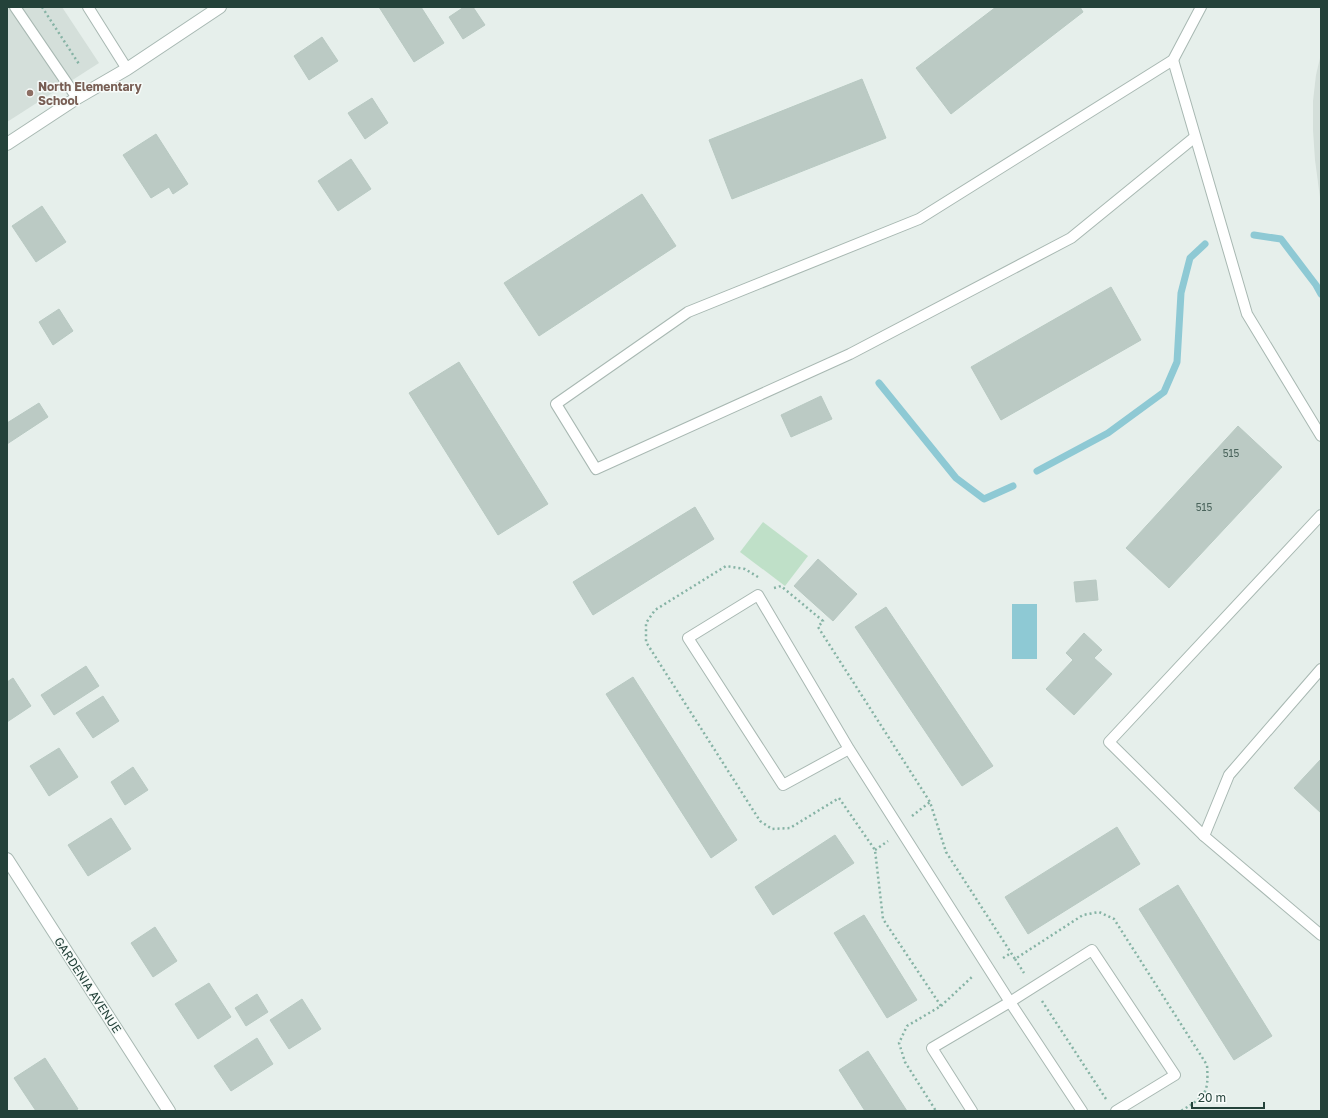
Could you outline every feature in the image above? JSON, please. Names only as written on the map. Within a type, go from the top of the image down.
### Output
[{"type":"street","points":[[7,144],[77,98],[127,69],[220,7]]},
{"type":"street","name":"GARDENIA AVENUE","points":[[7,859],[169,1111]]},
{"type":"lane","points":[[15,7],[77,98]]},
{"type":"lane","points":[[88,7],[127,69]]},
{"type":"lane","points":[[1195,137],[1071,238],[850,354],[596,469],[556,404],[688,312],[919,219],[1173,60],[1201,7]]},
{"type":"lane","points":[[1173,60],[1247,314],[1321,436]]},
{"type":"lane","points":[[1321,515],[1109,742],[1204,836],[1321,935]]},
{"type":"lane","points":[[849,749],[783,785],[688,638],[758,595],[849,749],[1010,1002],[1082,1111]]},
{"type":"lane","points":[[1204,836],[1229,774],[1321,669]]},
{"type":"lane","points":[[972,1111],[932,1048],[1010,1002],[1092,950],[1175,1075],[1113,1108]]},
{"type":"path","points":[[42,7],[79,64]]},
{"type":"path","points":[[1015,959],[1113,1108]]},
{"type":"shaded area","name":"North Elementary School","points":[[7,7],[62,7],[99,63],[7,122]]},
{"type":"shaded area","points":[[1321,54],[1321,205],[1315,160],[1313,101],[1316,75]]},
{"type":"green space","points":[[763,522],[808,556],[785,586],[740,552]]},
{"type":"water","points":[[1012,604],[1037,604],[1037,659],[1012,659]]},
{"type":"building","points":[[379,7],[421,7],[444,43],[414,62]]},
{"type":"building","points":[[464,7],[473,7],[485,25],[463,39],[449,17]]},
{"type":"building","points":[[996,7],[1080,7],[1083,12],[951,114],[916,68]]},
{"type":"building","points":[[322,37],[338,61],[309,80],[294,56]]},
{"type":"building","points":[[862,79],[886,138],[732,199],[709,140]]},
{"type":"building","points":[[372,98],[388,123],[365,139],[348,113]]},
{"type":"building","points":[[156,134],[188,184],[173,194],[169,187],[151,198],[123,155]]},
{"type":"building","points":[[351,159],[371,189],[338,211],[318,181]]},
{"type":"building","points":[[642,194],[676,246],[539,336],[504,283]]},
{"type":"building","points":[[42,206],[66,242],[36,262],[12,226]]},
{"type":"building","points":[[1111,287],[1141,340],[1001,420],[971,367]]},
{"type":"building","points":[[59,309],[73,331],[53,345],[39,322]]},
{"type":"building","points":[[459,362],[548,504],[498,535],[409,393]]},
{"type":"building","points":[[821,396],[832,419],[791,437],[781,415]]},
{"type":"building","points":[[39,403],[48,417],[7,444],[7,423]]},
{"type":"building","points":[[1238,426],[1282,467],[1169,588],[1126,548]]},
{"type":"building","points":[[695,507],[714,539],[593,615],[573,582]]},
{"type":"building","points":[[818,559],[857,594],[833,621],[794,586]]},
{"type":"building","points":[[1096,580],[1098,600],[1076,602],[1074,582]]},
{"type":"building","points":[[886,607],[993,766],[962,786],[855,627]]},
{"type":"building","points":[[1084,633],[1102,650],[1094,658],[1112,674],[1074,715],[1046,689],[1073,660],[1066,653]]},
{"type":"building","points":[[86,666],[99,686],[54,715],[41,695]]},
{"type":"building","points":[[633,677],[737,840],[711,858],[606,694]]},
{"type":"building","points":[[13,678],[31,706],[7,722],[7,682]]},
{"type":"building","points":[[103,696],[119,721],[93,738],[76,713]]},
{"type":"building","points":[[59,748],[78,777],[49,796],[30,766]]},
{"type":"building","points":[[1321,759],[1321,813],[1294,788]]},
{"type":"building","points":[[133,767],[148,790],[125,805],[111,782]]},
{"type":"building","points":[[111,818],[131,849],[88,876],[68,845]]},
{"type":"building","points":[[1117,827],[1140,864],[1028,934],[1005,897]]},
{"type":"building","points":[[835,835],[854,863],[773,915],[755,887]]},
{"type":"building","points":[[1178,885],[1272,1036],[1234,1060],[1139,909]]},
{"type":"building","points":[[864,915],[917,1000],[887,1018],[834,933]]},
{"type":"building","points":[[155,927],[177,961],[153,977],[131,943]]},
{"type":"building","points":[[209,983],[231,1017],[198,1039],[175,1004]]},
{"type":"building","points":[[257,994],[268,1012],[246,1026],[235,1008]]},
{"type":"building","points":[[302,999],[321,1029],[289,1049],[270,1020]]},
{"type":"building","points":[[257,1038],[273,1064],[231,1091],[214,1066]]},
{"type":"building","points":[[868,1051],[907,1111],[865,1111],[839,1070]]},
{"type":"building","points":[[45,1058],[78,1109],[74,1111],[36,1111],[14,1078]]},
{"type":"waterway","points":[[1254,235],[1281,239],[1316,285],[1321,294]]},
{"type":"waterway","points":[[1037,471],[1108,433],[1164,392],[1177,362],[1181,293],[1190,258],[1205,244]]},
{"type":"waterway","points":[[879,383],[956,478],[984,499],[1013,486]]},
{"type":"place","name":"North Elementary School","points":[[30,93]]}]
